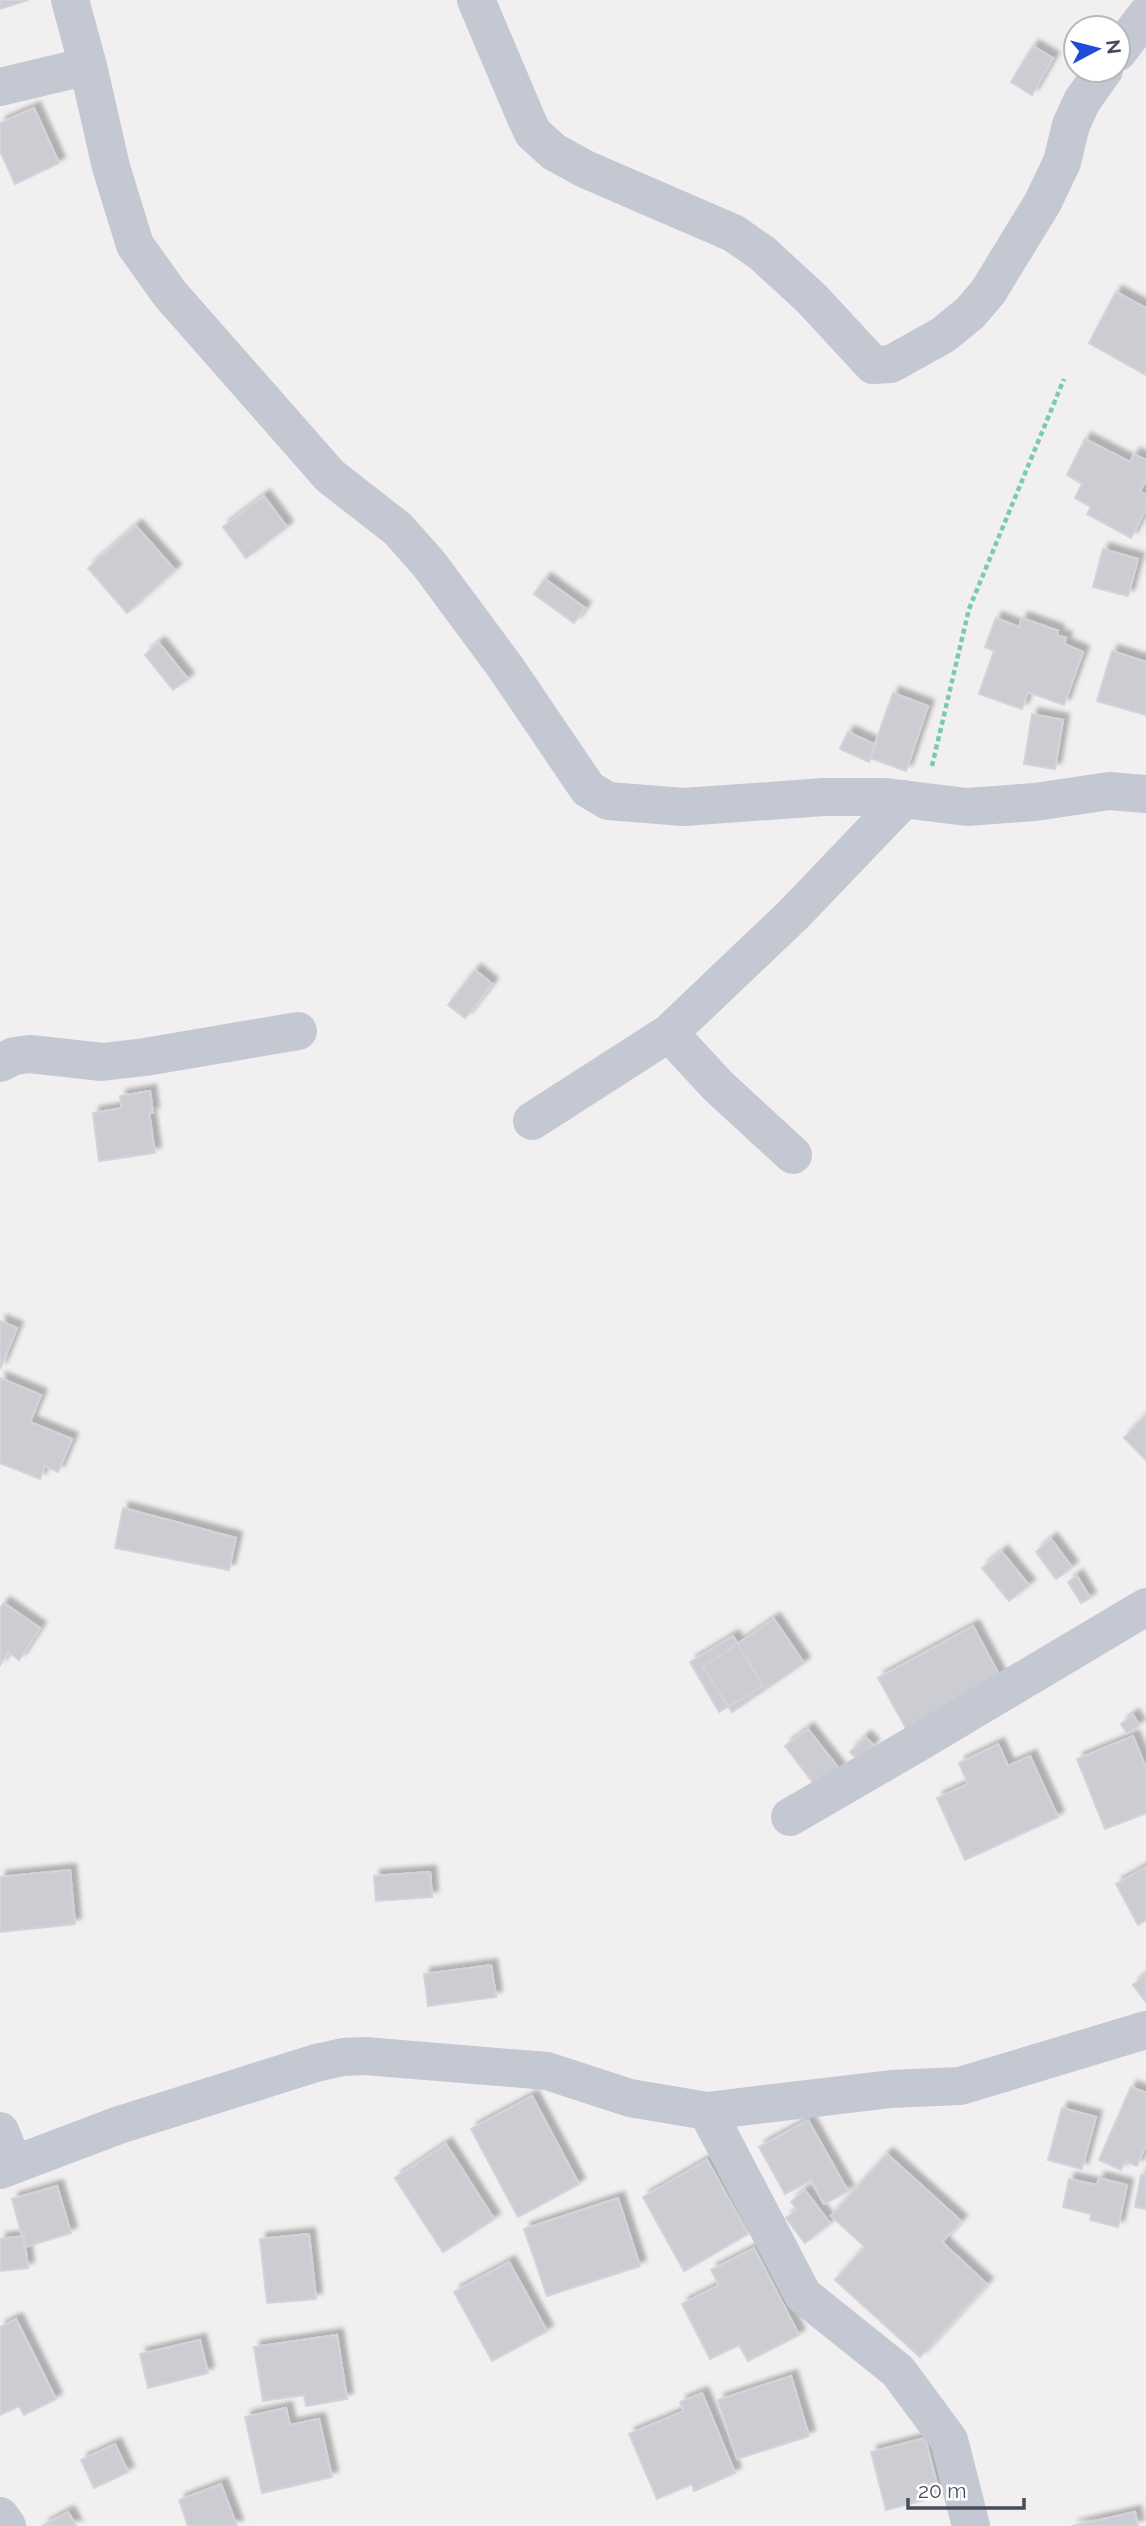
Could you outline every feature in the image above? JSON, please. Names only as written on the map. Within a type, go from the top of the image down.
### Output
[{"type":"street","points":[[69,0],[88,66],[111,167],[135,245],[170,294],[330,477],[398,528],[429,564],[506,668],[588,789],[608,801],[684,807],[824,797],[914,800],[967,807],[1035,802],[1109,791],[1146,794]]},
{"type":"street","points":[[477,0],[530,126],[542,143],[585,169],[733,233],[762,253],[812,299],[873,365],[891,365],[943,335],[970,313],[988,292],[1043,202],[1062,162],[1071,125],[1082,101],[1094,84]]},
{"type":"street","points":[[1132,34],[1146,15]]},
{"type":"street","points":[[0,87],[88,66]]},
{"type":"street","points":[[532,1121],[669,1033],[914,800]]},
{"type":"street","points":[[0,1063],[14,1056],[30,1054],[102,1062],[124,1060],[298,1031]]},
{"type":"street","points":[[669,1033],[718,1086],[793,1155]]},
{"type":"street","points":[[790,1817],[1146,1606]]},
{"type":"street","points":[[4,2155],[119,2125],[303,2067],[354,2056],[547,2071],[630,2098],[707,2111],[891,2089],[960,2086],[1146,2030]]},
{"type":"street","points":[[707,2111],[803,2295],[898,2371],[949,2440],[971,2526]]},
{"type":"street","points":[[0,2516],[7,2526]]},
{"type":"path","points":[[914,800],[969,609],[1064,379]]},
{"type":"building","points":[[0,0],[28,0],[0,9]]},
{"type":"building","points":[[1033,46],[1053,58],[1032,95],[1011,82]]},
{"type":"building","points":[[34,108],[59,163],[15,184],[0,151],[0,123]]},
{"type":"building","points":[[1116,292],[1146,308],[1146,375],[1089,343]]},
{"type":"building","points":[[1085,439],[1130,462],[1134,454],[1146,460],[1146,480],[1140,491],[1146,495],[1146,509],[1131,538],[1087,514],[1091,507],[1075,498],[1082,484],[1067,475]]},
{"type":"building","points":[[264,496],[287,527],[246,558],[223,527]]},
{"type":"building","points":[[136,526],[175,570],[127,613],[88,568]]},
{"type":"building","points":[[1103,549],[1138,559],[1128,596],[1093,587]]},
{"type":"building","points":[[545,579],[585,608],[574,623],[534,594]]},
{"type":"building","points":[[996,618],[1019,627],[1022,618],[1058,631],[1057,635],[1066,638],[1064,644],[1083,652],[1064,705],[1028,692],[1022,709],[979,694],[994,651],[985,647]]},
{"type":"building","points":[[159,643],[188,679],[173,690],[145,655]]},
{"type":"building","points":[[1112,651],[1146,662],[1146,715],[1097,701]]},
{"type":"building","points":[[893,693],[928,706],[906,771],[870,758]]},
{"type":"building","points":[[1032,714],[1063,720],[1055,769],[1024,764]]},
{"type":"building","points":[[848,732],[876,745],[869,762],[840,749]]},
{"type":"building","points":[[475,970],[492,984],[465,1018],[448,1005]]},
{"type":"building","points":[[150,1091],[153,1113],[149,1113],[155,1153],[99,1161],[93,1113],[122,1108],[120,1096]]},
{"type":"building","points":[[0,1321],[17,1328],[0,1369]]},
{"type":"building","points":[[0,1378],[41,1395],[30,1422],[72,1439],[58,1472],[45,1466],[40,1479],[0,1463]]},
{"type":"building","points":[[1146,1415],[1146,1460],[1124,1438]]},
{"type":"building","points":[[123,1508],[236,1538],[229,1570],[115,1548]]},
{"type":"building","points":[[1051,1539],[1072,1567],[1056,1579],[1036,1552]]},
{"type":"building","points":[[1002,1552],[1029,1585],[1009,1601],[982,1568]]},
{"type":"building","points":[[1077,1576],[1090,1598],[1081,1603],[1068,1582]]},
{"type":"building","points":[[4,1603],[40,1628],[19,1660],[8,1652],[0,1665],[0,1608]]},
{"type":"building","points":[[774,1619],[804,1663],[732,1712],[703,1667]]},
{"type":"building","points":[[973,1626],[1003,1682],[909,1734],[878,1678]]},
{"type":"building","points":[[733,1636],[763,1686],[719,1712],[690,1662]]},
{"type":"building","points":[[1133,1715],[1139,1725],[1127,1733],[1121,1724]]},
{"type":"building","points":[[808,1729],[840,1770],[817,1788],[785,1746]]},
{"type":"building","points":[[1133,1736],[1146,1768],[1146,1813],[1105,1829],[1077,1759]]},
{"type":"building","points":[[865,1737],[873,1745],[858,1760],[850,1752]]},
{"type":"building","points":[[998,1744],[1008,1766],[1030,1756],[1058,1817],[965,1860],[937,1798],[968,1784],[959,1763]]},
{"type":"building","points":[[1146,1867],[1146,1920],[1138,1925],[1116,1884]]},
{"type":"building","points":[[70,1870],[75,1924],[0,1932],[0,1877]]},
{"type":"building","points":[[430,1872],[432,1897],[376,1901],[374,1876]]},
{"type":"building","points":[[491,1965],[496,1997],[428,2006],[424,1974]]},
{"type":"building","points":[[1146,1975],[1146,2002],[1133,1985]]},
{"type":"building","points":[[1131,2087],[1146,2093],[1146,2145],[1137,2166],[1125,2161],[1121,2170],[1099,2160]]},
{"type":"building","points":[[532,2096],[579,2184],[518,2217],[471,2129]]},
{"type":"building","points":[[1062,2108],[1096,2117],[1082,2169],[1048,2160]]},
{"type":"building","points":[[808,2120],[848,2191],[824,2204],[811,2180],[785,2194],[759,2147]]},
{"type":"building","points":[[446,2144],[494,2219],[443,2252],[395,2178]]},
{"type":"building","points":[[887,2154],[961,2221],[942,2242],[987,2284],[920,2357],[835,2280],[865,2247],[831,2216]]},
{"type":"building","points":[[707,2160],[748,2234],[684,2271],[643,2197]]},
{"type":"building","points":[[1141,2175],[1146,2176],[1146,2209],[1135,2207]]},
{"type":"building","points":[[1099,2178],[1127,2185],[1118,2227],[1090,2220],[1091,2214],[1063,2207],[1069,2179],[1097,2185]]},
{"type":"building","points":[[57,2186],[71,2233],[25,2247],[12,2199]]},
{"type":"building","points":[[805,2190],[830,2223],[805,2243],[786,2218],[797,2210],[791,2202]]},
{"type":"building","points":[[618,2198],[640,2266],[547,2296],[524,2229]]},
{"type":"building","points":[[309,2234],[316,2299],[267,2303],[260,2239]]},
{"type":"building","points":[[24,2236],[28,2268],[0,2271],[0,2239]]},
{"type":"building","points":[[754,2248],[799,2335],[748,2361],[739,2345],[710,2359],[682,2304],[719,2285],[711,2270]]},
{"type":"building","points":[[509,2262],[547,2331],[492,2361],[454,2292]]},
{"type":"building","points":[[16,2319],[56,2399],[24,2415],[19,2406],[0,2415],[0,2327]]},
{"type":"building","points":[[337,2335],[347,2399],[306,2406],[304,2395],[263,2401],[254,2347]]},
{"type":"building","points":[[200,2340],[208,2373],[148,2388],[140,2354]]},
{"type":"building","points":[[791,2376],[809,2436],[737,2459],[718,2400]]},
{"type":"building","points":[[702,2393],[735,2473],[694,2491],[692,2484],[657,2499],[629,2434],[684,2411],[680,2402]]},
{"type":"building","points":[[286,2408],[290,2425],[319,2419],[332,2477],[262,2493],[245,2417]]},
{"type":"building","points":[[925,2438],[940,2496],[886,2510],[871,2452]]},
{"type":"building","points":[[115,2444],[128,2472],[94,2488],[81,2460]]},
{"type":"building","points":[[221,2484],[237,2526],[188,2526],[179,2500]]},
{"type":"building","points":[[68,2512],[76,2526],[42,2526]]},
{"type":"building","points":[[1135,2512],[1138,2526],[1072,2526]]}]
